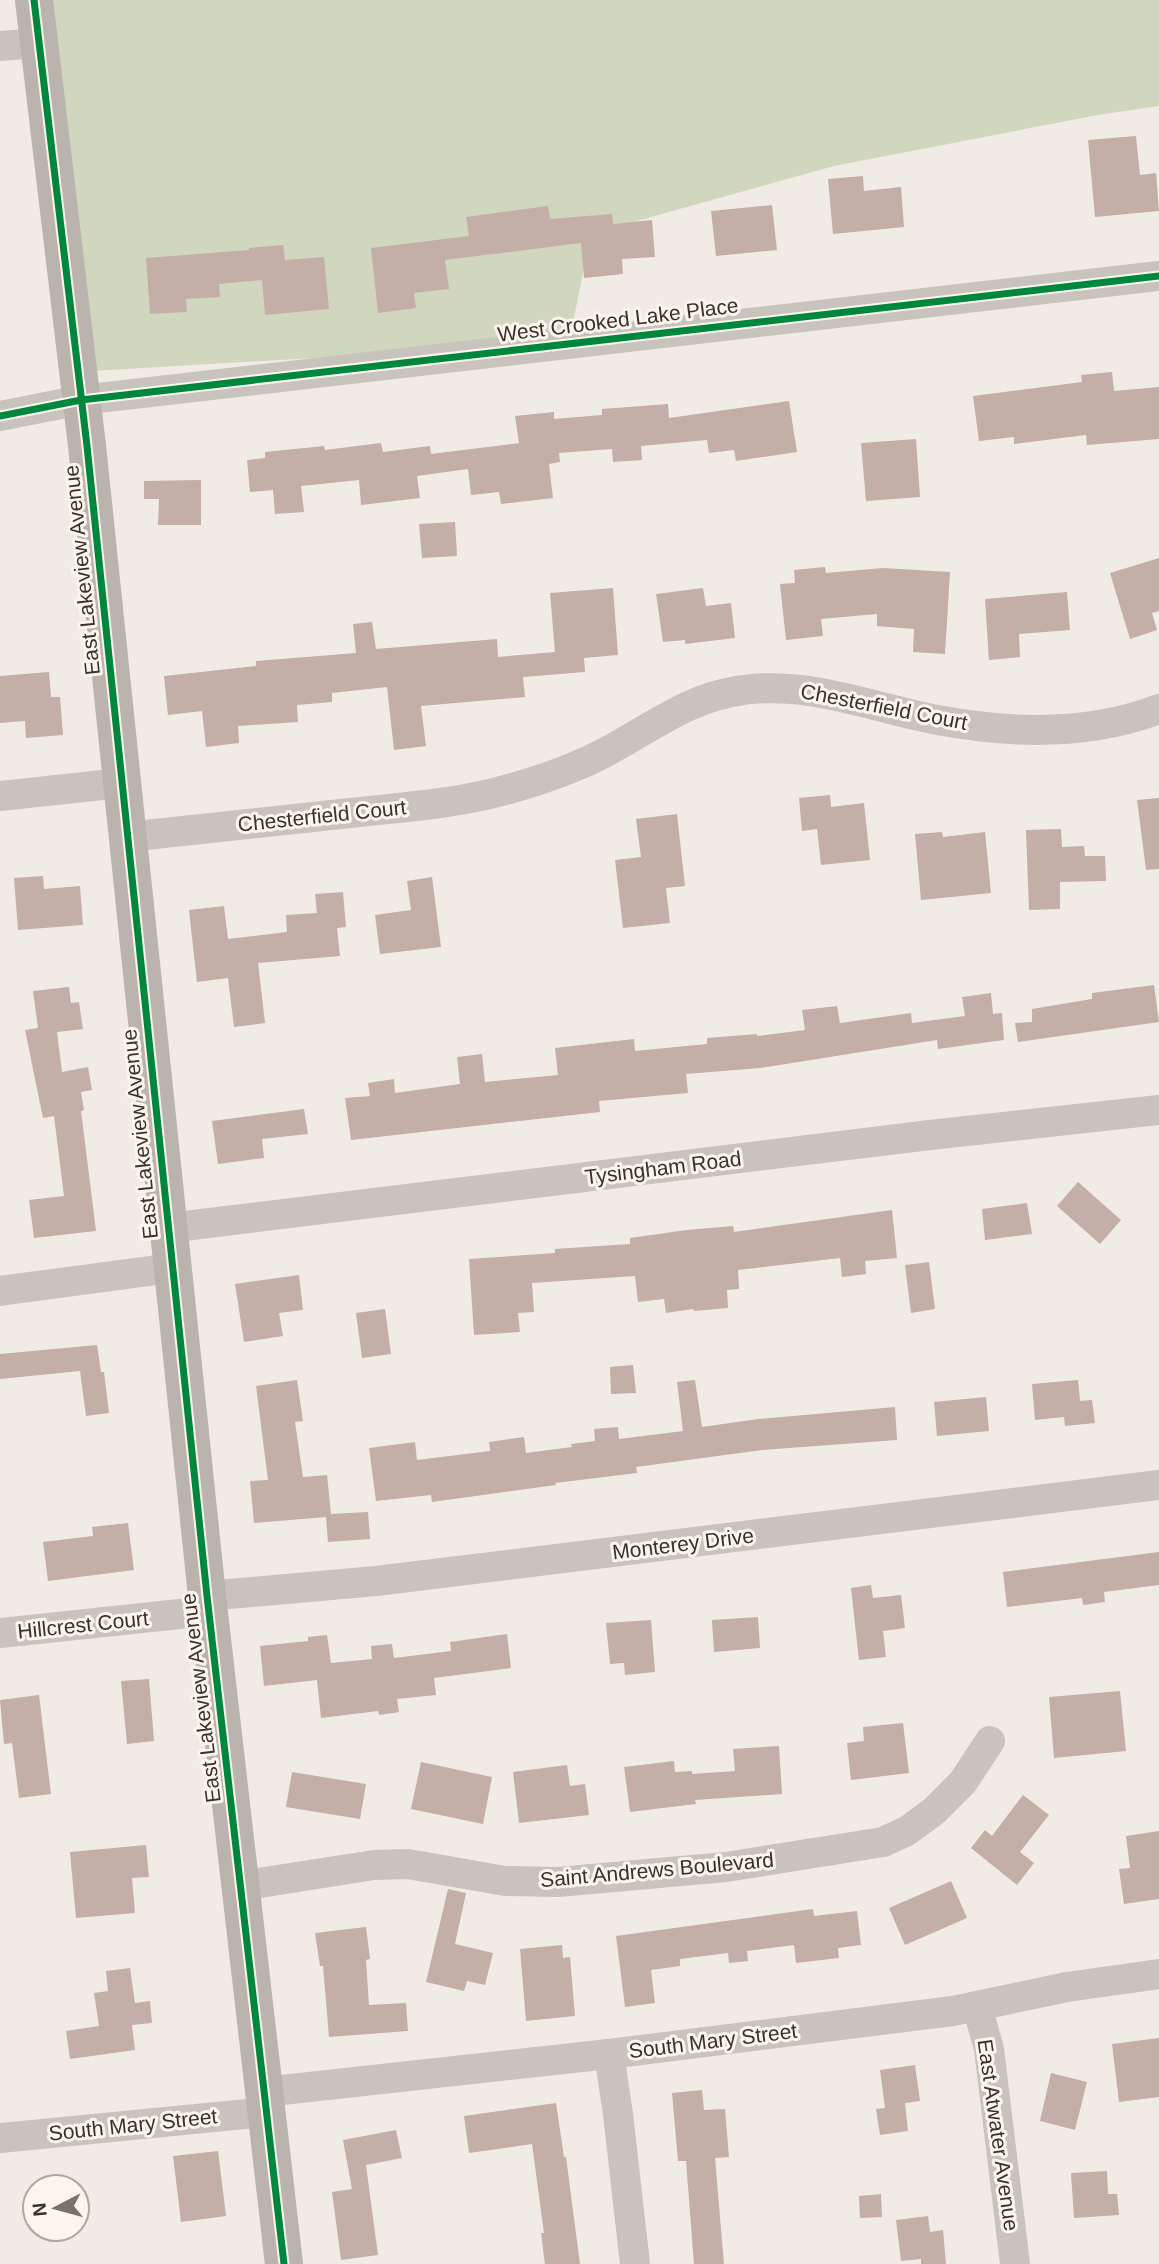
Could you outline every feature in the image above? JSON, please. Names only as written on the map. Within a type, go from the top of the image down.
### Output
[{"type":"street","name":"East Lakeview Avenue","points":[[34,0],[81,400],[207,1604],[284,2264]]},
{"type":"street","points":[[0,46],[39,43]]},
{"type":"street","name":"West Crooked Lake Place","points":[[0,416],[81,400],[1159,276]]},
{"type":"street","name":"Chesterfield Court","points":[[127,837],[440,803],[507,790],[554,775],[602,754],[684,707],[719,694],[746,689],[793,689],[835,695],[938,720],[997,728],[1090,728],[1135,718],[1159,709]]},
{"type":"street","points":[[0,796],[121,783]]},
{"type":"street","name":"Tysingham Road","points":[[168,1228],[916,1137],[1158,1117]]},
{"type":"street","points":[[0,1291],[172,1268]]},
{"type":"street","name":"Monterey Drive","points":[[207,1604],[1159,1485]]},
{"type":"street","name":"Hillcrest Court","points":[[0,1633],[207,1604]]},
{"type":"street","name":"Saint Andrews Boulevard","points":[[240,1886],[374,1865],[408,1864],[505,1881],[558,1882],[726,1867],[883,1842],[907,1831],[934,1811],[962,1782],[990,1741]]},
{"type":"street","name":"South Mary Street","points":[[0,2138],[92,2131],[265,2102],[977,2006],[1067,1987],[1159,1974]]},
{"type":"street","name":"East Atwater Avenue","points":[[977,2006],[989,2049],[1015,2264]]},
{"type":"street","points":[[609,2054],[635,2264]]},
{"type":"green space","points":[[49,0],[1159,0],[1159,106],[1098,115],[834,166],[615,227],[586,257],[569,343],[92,371]]},
{"type":"building","points":[[1136,136],[1140,175],[1156,173],[1159,211],[1095,217],[1088,140]]},
{"type":"building","points":[[863,176],[864,191],[901,187],[904,227],[833,234],[828,179]]},
{"type":"building","points":[[772,205],[777,250],[716,256],[711,211]]},
{"type":"building","points":[[548,206],[550,219],[612,214],[613,224],[652,220],[655,257],[622,259],[623,274],[584,278],[581,243],[445,260],[449,289],[414,293],[416,308],[378,313],[371,248],[469,236],[466,217]]},
{"type":"building","points":[[283,245],[285,260],[324,257],[329,309],[265,315],[262,280],[219,284],[220,297],[186,299],[187,312],[150,314],[146,258]]},
{"type":"building","points":[[1112,372],[1114,391],[1159,387],[1159,439],[1087,445],[1086,435],[1014,444],[1014,437],[979,441],[973,396],[1082,382],[1081,375]]},
{"type":"building","points":[[789,401],[797,452],[736,461],[734,450],[709,453],[707,440],[641,446],[642,460],[613,462],[612,449],[559,453],[560,462],[549,464],[553,498],[501,504],[499,492],[471,495],[468,469],[417,476],[420,498],[361,505],[359,480],[301,486],[304,512],[275,514],[273,490],[250,492],[247,460],[265,458],[265,452],[324,446],[325,450],[381,443],[383,452],[430,446],[431,454],[519,443],[515,416],[554,412],[554,419],[602,415],[602,409],[668,404],[669,418]]},
{"type":"building","points":[[916,439],[920,497],[866,501],[861,443]]},
{"type":"building","points":[[201,480],[201,525],[158,525],[159,499],[144,499],[144,481]]},
{"type":"building","points":[[455,522],[457,556],[422,558],[419,524]]},
{"type":"building","points":[[1159,558],[1159,611],[1152,613],[1157,630],[1130,639],[1110,573]]},
{"type":"building","points":[[825,567],[826,573],[883,568],[950,572],[945,654],[913,652],[914,629],[877,626],[877,614],[821,619],[823,636],[786,640],[780,584],[795,583],[794,570]]},
{"type":"building","points":[[613,588],[618,655],[584,658],[585,672],[523,677],[525,697],[421,706],[426,746],[394,750],[387,687],[332,693],[332,702],[297,705],[298,722],[238,726],[239,743],[206,747],[202,711],[168,715],[164,676],[256,666],[256,661],[356,653],[353,624],[372,622],[376,649],[497,639],[498,657],[555,652],[550,593]]},
{"type":"building","points":[[703,588],[706,606],[731,603],[735,638],[685,644],[685,640],[663,642],[656,594]]},
{"type":"building","points":[[1067,592],[1070,630],[1019,634],[1020,657],[989,660],[985,599]]},
{"type":"building","points":[[49,672],[51,697],[60,697],[63,735],[26,738],[25,721],[0,723],[0,676]]},
{"type":"building","points":[[830,795],[831,807],[864,803],[870,860],[821,865],[817,829],[802,831],[799,798]]},
{"type":"building","points":[[1159,798],[1159,869],[1146,870],[1137,800]]},
{"type":"building","points":[[677,814],[685,886],[666,888],[670,923],[623,928],[615,860],[641,857],[636,819]]},
{"type":"building","points":[[1061,829],[1062,847],[1084,846],[1085,856],[1105,856],[1106,881],[1060,882],[1060,909],[1029,910],[1026,830]]},
{"type":"building","points":[[942,832],[943,837],[985,832],[991,893],[921,900],[915,834]]},
{"type":"building","points":[[43,876],[44,889],[80,886],[83,925],[18,930],[14,878]]},
{"type":"building","points":[[432,877],[441,947],[380,954],[375,915],[411,910],[407,881]]},
{"type":"building","points":[[343,892],[346,927],[337,928],[340,956],[258,963],[265,1023],[234,1027],[228,978],[197,982],[189,910],[224,906],[228,939],[287,932],[286,915],[317,913],[315,894]]},
{"type":"building","points":[[1154,985],[1159,1022],[1018,1042],[1015,1023],[1032,1022],[1032,1009],[1092,999],[1092,993]]},
{"type":"building","points":[[69,987],[71,1003],[79,1002],[83,1029],[57,1032],[62,1072],[88,1067],[92,1090],[81,1092],[84,1110],[81,1111],[96,1231],[34,1238],[29,1200],[64,1196],[54,1116],[43,1118],[25,1030],[38,1028],[33,991]]},
{"type":"building","points":[[991,993],[993,1014],[1002,1013],[1004,1040],[938,1049],[937,1040],[760,1068],[686,1074],[688,1093],[599,1101],[600,1112],[351,1140],[345,1098],[370,1096],[368,1083],[394,1079],[395,1093],[460,1084],[457,1057],[482,1054],[485,1082],[558,1075],[555,1048],[634,1039],[635,1051],[707,1044],[707,1038],[805,1030],[802,1010],[837,1006],[840,1023],[911,1013],[912,1023],[965,1016],[962,997]]},
{"type":"building","points":[[304,1109],[308,1134],[262,1139],[264,1158],[218,1164],[212,1121]]},
{"type":"building","points":[[1078,1182],[1121,1220],[1100,1244],[1057,1206]]},
{"type":"building","points":[[1027,1203],[1032,1234],[985,1240],[982,1209]]},
{"type":"building","points":[[892,1210],[897,1258],[865,1261],[866,1274],[842,1277],[840,1258],[738,1270],[739,1289],[727,1290],[728,1308],[666,1313],[664,1299],[638,1302],[635,1276],[532,1283],[534,1312],[518,1313],[520,1332],[474,1335],[469,1259],[555,1253],[555,1249],[630,1244],[630,1238],[687,1230],[733,1226],[734,1232]]},
{"type":"building","points":[[929,1262],[935,1309],[911,1313],[905,1265]]},
{"type":"building","points":[[299,1275],[303,1310],[279,1313],[283,1336],[244,1342],[235,1284]]},
{"type":"building","points":[[385,1309],[391,1354],[362,1358],[356,1313]]},
{"type":"building","points":[[97,1345],[101,1372],[104,1372],[109,1413],[86,1416],[80,1371],[0,1379],[0,1354]]},
{"type":"building","points":[[633,1365],[636,1393],[611,1394],[610,1367]]},
{"type":"building","points":[[297,1380],[303,1421],[295,1422],[303,1477],[327,1475],[331,1514],[368,1512],[370,1539],[328,1542],[326,1517],[254,1523],[250,1481],[268,1480],[256,1386]]},
{"type":"building","points":[[695,1380],[702,1427],[758,1419],[895,1407],[897,1440],[762,1450],[636,1467],[637,1473],[432,1502],[431,1495],[376,1501],[369,1448],[415,1442],[417,1460],[490,1451],[489,1442],[524,1437],[526,1453],[572,1447],[571,1444],[595,1441],[594,1429],[618,1427],[619,1439],[683,1431],[677,1382]]},
{"type":"building","points":[[1078,1380],[1080,1401],[1092,1400],[1095,1423],[1065,1426],[1064,1417],[1035,1420],[1032,1384]]},
{"type":"building","points":[[986,1397],[989,1431],[937,1436],[934,1402]]},
{"type":"building","points":[[128,1523],[134,1570],[48,1581],[43,1542],[93,1536],[92,1527]]},
{"type":"building","points":[[1159,1552],[1159,1585],[1104,1592],[1105,1602],[1083,1605],[1082,1598],[1007,1607],[1003,1572]]},
{"type":"building","points":[[871,1585],[873,1598],[901,1595],[905,1628],[883,1631],[886,1657],[859,1660],[851,1588]]},
{"type":"building","points":[[758,1617],[760,1648],[714,1652],[712,1620]]},
{"type":"building","points":[[651,1620],[655,1672],[625,1675],[624,1663],[610,1664],[606,1623]]},
{"type":"building","points":[[507,1634],[511,1668],[434,1678],[436,1695],[397,1699],[399,1712],[379,1715],[378,1711],[321,1718],[317,1680],[264,1686],[260,1646],[308,1641],[308,1637],[327,1635],[331,1663],[372,1659],[371,1646],[392,1644],[394,1658],[451,1651],[450,1642]]},
{"type":"building","points":[[149,1679],[154,1741],[127,1744],[121,1681]]},
{"type":"building","points":[[1120,1691],[1126,1751],[1054,1758],[1049,1697]]},
{"type":"building","points":[[39,1695],[51,1794],[19,1798],[12,1743],[4,1744],[0,1700]]},
{"type":"building","points":[[903,1723],[909,1773],[851,1780],[847,1743],[864,1741],[863,1727]]},
{"type":"building","points":[[779,1746],[782,1794],[695,1800],[696,1804],[630,1812],[624,1767],[674,1761],[675,1772],[692,1771],[692,1774],[735,1771],[733,1749]]},
{"type":"building","points":[[421,1762],[492,1777],[483,1824],[411,1809]]},
{"type":"building","points":[[567,1765],[570,1786],[585,1784],[589,1815],[519,1823],[513,1772]]},
{"type":"building","points":[[292,1772],[366,1784],[360,1819],[286,1807]]},
{"type":"building","points":[[1023,1795],[1049,1815],[1020,1852],[1034,1863],[1017,1885],[971,1848],[985,1830],[992,1836]]},
{"type":"building","points":[[1159,1831],[1159,1899],[1124,1904],[1119,1869],[1130,1868],[1126,1836]]},
{"type":"building","points":[[146,1845],[149,1877],[132,1878],[135,1913],[76,1918],[70,1852]]},
{"type":"building","points":[[951,1881],[967,1918],[905,1945],[889,1908]]},
{"type":"building","points":[[448,1889],[466,1893],[455,1944],[493,1953],[485,1985],[467,1981],[464,1991],[426,1982]]},
{"type":"building","points":[[813,1909],[814,1916],[857,1911],[861,1945],[838,1948],[839,1958],[796,1963],[794,1945],[747,1951],[748,1961],[729,1963],[728,1953],[680,1959],[680,1966],[651,1970],[655,2003],[625,2007],[616,1936]]},
{"type":"building","points":[[366,1927],[370,1959],[366,1960],[369,2005],[406,2003],[408,2031],[329,2037],[323,1966],[320,1966],[315,1933]]},
{"type":"building","points":[[562,1945],[563,1958],[570,1957],[575,2016],[526,2021],[520,1949]]},
{"type":"building","points":[[130,1968],[135,2003],[150,2001],[152,2023],[132,2025],[135,2050],[70,2059],[66,2031],[99,2026],[94,1993],[108,1991],[106,1971]]},
{"type":"building","points":[[1159,2038],[1159,2097],[1119,2102],[1112,2044]]},
{"type":"building","points":[[915,2065],[920,2101],[905,2103],[908,2131],[880,2135],[876,2109],[885,2108],[880,2070]]},
{"type":"building","points":[[1051,2073],[1087,2082],[1075,2130],[1040,2121]]},
{"type":"building","points":[[702,2090],[704,2110],[725,2109],[729,2157],[715,2158],[724,2264],[694,2264],[686,2161],[678,2161],[672,2093]]},
{"type":"building","points":[[556,2103],[580,2264],[545,2264],[541,2233],[544,2233],[532,2144],[469,2153],[464,2116]]},
{"type":"building","points":[[396,2130],[402,2158],[366,2165],[378,2255],[341,2260],[332,2192],[352,2189],[343,2140]]},
{"type":"building","points":[[218,2151],[226,2216],[181,2222],[173,2156]]},
{"type":"building","points":[[1107,2171],[1108,2194],[1117,2194],[1119,2215],[1074,2218],[1071,2173]]},
{"type":"building","points":[[881,2194],[882,2217],[860,2218],[859,2196]]},
{"type":"building","points":[[928,2216],[930,2232],[943,2230],[946,2264],[921,2264],[921,2259],[901,2261],[896,2220]]},
{"type":"cycle path","points":[[34,0],[87,446],[207,1596],[284,2264]]},
{"type":"cycle path","points":[[0,416],[81,400],[1159,276]]}]
